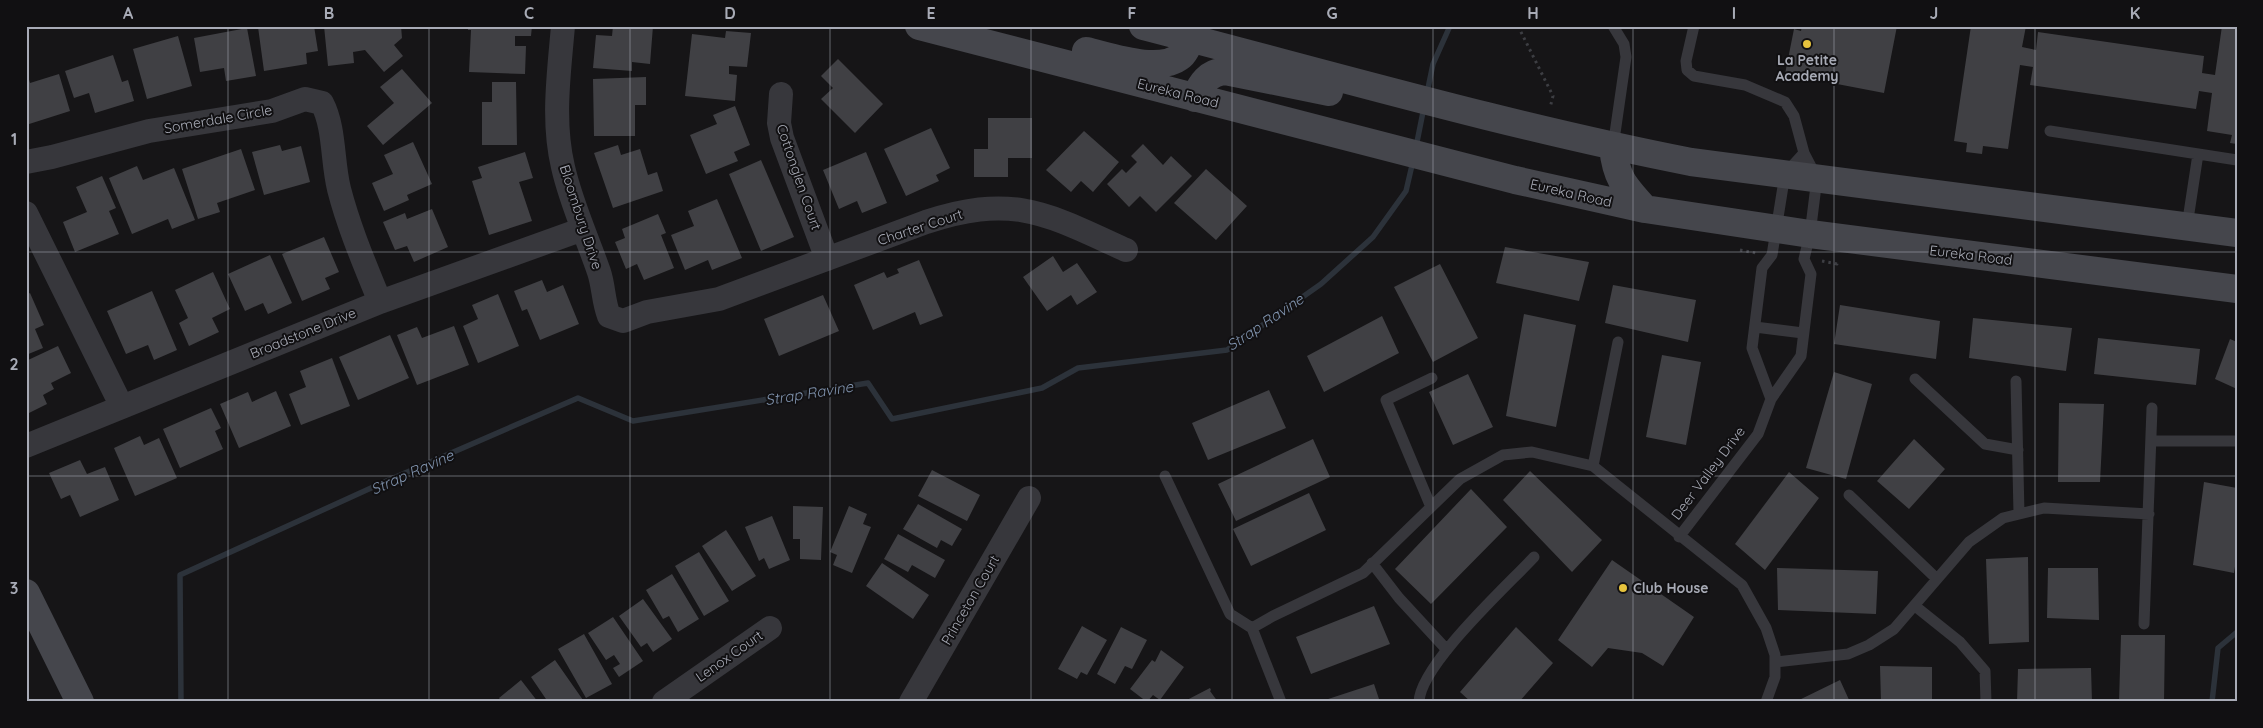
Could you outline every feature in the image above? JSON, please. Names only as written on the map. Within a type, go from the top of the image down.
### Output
[{"type":"main road","name":"Eureka Road","points":[[919,26],[1466,168],[1644,209],[1810,234],[2237,289]]},
{"type":"main road","points":[[1143,26],[1194,30],[1390,90],[1613,146],[1692,162],[2237,233]]},
{"type":"main road","points":[[982,42],[1032,38],[1153,64],[1172,62],[1183,54],[1194,30]]},
{"type":"main road","points":[[1195,98],[1201,83],[1211,75],[1225,71],[1326,93],[1390,90]]},
{"type":"main road","points":[[1613,146],[1615,164],[1622,185],[1644,209]]},
{"type":"main road","points":[[26,593],[80,702]]},
{"type":"street","name":"Bloombury Drive","points":[[563,26],[557,105],[562,166],[570,195],[600,275],[604,302],[609,316]]},
{"type":"street","name":"Cottonglen Court","points":[[781,94],[779,122],[782,138],[827,259]]},
{"type":"street","name":"Somerdale Circle","points":[[26,162],[52,157],[149,131],[272,111],[305,99],[322,103],[330,118],[332,154],[349,224],[380,302]]},
{"type":"street","name":"Charter Court","points":[[609,316],[622,321],[647,312],[719,299],[952,214],[984,208],[1013,208],[1038,212],[1065,222],[1126,250]]},
{"type":"street","points":[[26,214],[122,408]]},
{"type":"street","name":"Broadstone Drive","points":[[26,446],[380,302],[583,229]]},
{"type":"street","name":"Princeton Court","points":[[911,702],[1029,498]]},
{"type":"street","name":"Lenox Court","points":[[664,702],[770,628]]},
{"type":"lane","points":[[1612,26],[1624,44],[1626,56],[1613,146]]},
{"type":"lane","points":[[1694,26],[1686,62],[1687,70],[1694,76],[1745,85],[1785,102],[1794,116],[1804,153],[1817,178]]},
{"type":"lane","points":[[2050,131],[2237,160]]},
{"type":"lane","points":[[1771,399],[1752,348],[1762,268],[1772,255],[1785,174],[1804,153]]},
{"type":"lane","points":[[2187,226],[2198,154]]},
{"type":"lane","name":"Deer Valley Drive","points":[[1679,537],[1758,434],[1771,399],[1801,356],[1811,274],[1804,259],[1810,234],[1817,178]]},
{"type":"lane","points":[[1755,327],[1804,333]]},
{"type":"lane","points":[[1593,466],[1618,342]]},
{"type":"lane","points":[[1431,507],[1386,400],[1432,378]]},
{"type":"lane","points":[[1915,379],[1985,444],[2018,450]]},
{"type":"lane","points":[[2016,381],[2019,514]]},
{"type":"lane","points":[[2144,624],[2152,408]]},
{"type":"lane","points":[[2151,441],[2237,441]]},
{"type":"lane","points":[[1252,628],[1363,573],[1460,479],[1503,455],[1532,452],[1593,466],[1679,537],[1742,585],[1766,628],[1775,655],[1775,677],[1766,702]]},
{"type":"lane","points":[[1165,476],[1230,614],[1252,628],[1280,702]]},
{"type":"lane","points":[[1849,495],[1937,579]]},
{"type":"lane","points":[[1774,662],[1848,654],[1869,645],[1894,629],[1969,542],[2003,518],[2044,508],[2149,514]]},
{"type":"lane","points":[[1419,702],[1423,683],[1446,650],[1534,557]]},
{"type":"lane","points":[[1372,564],[1399,598],[1446,650]]},
{"type":"lane","points":[[1915,606],[1960,642],[1985,672],[1986,702]]},
{"type":"path","points":[[1518,26],[1552,96],[1546,130]]},
{"type":"building","points":[[314,26],[318,51],[306,53],[307,64],[264,71],[258,27]]},
{"type":"building","points":[[324,26],[401,26],[402,38],[394,45],[403,56],[384,72],[365,50],[353,52],[354,63],[328,66]]},
{"type":"building","points":[[468,26],[532,26],[531,36],[515,36],[515,46],[526,46],[525,74],[469,72],[471,30],[468,30]]},
{"type":"building","points":[[613,26],[653,26],[650,64],[632,62],[632,71],[593,68],[596,35],[612,36]]},
{"type":"building","points":[[1802,26],[1897,26],[1884,93],[1785,74],[1794,29],[1801,31]]},
{"type":"building","points":[[1971,26],[2026,26],[2022,47],[2036,50],[2038,32],[2204,56],[2202,73],[2215,75],[2222,26],[2237,26],[2237,144],[2230,143],[2232,135],[2207,131],[2212,93],[2199,91],[2196,109],[2030,85],[2033,67],[2020,65],[2008,149],[1983,146],[1982,154],[1966,152],[1967,143],[1954,141]]},
{"type":"building","points":[[247,28],[256,76],[226,81],[224,68],[200,72],[194,38]]},
{"type":"building","points":[[726,31],[751,33],[747,67],[729,66],[729,74],[737,75],[735,101],[685,96],[692,34],[725,38]]},
{"type":"building","points":[[178,36],[192,86],[147,99],[133,49]]},
{"type":"building","points":[[113,55],[122,82],[128,80],[134,101],[95,113],[89,93],[74,98],[65,71]]},
{"type":"building","points":[[838,59],[883,104],[855,133],[821,99],[833,88],[821,76]]},
{"type":"building","points":[[402,69],[432,103],[383,145],[367,126],[394,103],[380,87]]},
{"type":"building","points":[[59,74],[70,111],[26,125],[26,77],[28,76],[30,83]]},
{"type":"building","points":[[646,77],[646,105],[635,105],[635,136],[594,136],[593,79]]},
{"type":"building","points":[[492,82],[516,82],[517,145],[482,145],[482,102],[492,102]]},
{"type":"building","points":[[735,106],[750,145],[734,152],[738,161],[706,174],[690,135],[717,124],[713,115]]},
{"type":"building","points":[[988,118],[1032,118],[1032,158],[1008,158],[1008,177],[974,177],[974,149],[988,149]]},
{"type":"building","points":[[931,128],[950,168],[936,175],[939,181],[906,196],[884,149]]},
{"type":"building","points":[[1084,131],[1119,162],[1093,192],[1081,181],[1071,192],[1046,170]]},
{"type":"building","points":[[413,142],[432,184],[407,195],[409,200],[384,211],[372,183],[393,174],[384,155]]},
{"type":"building","points":[[1143,144],[1163,165],[1171,156],[1192,176],[1156,212],[1140,196],[1129,207],[1107,184],[1122,169],[1126,173],[1137,162],[1131,156]]},
{"type":"building","points":[[280,145],[282,151],[301,146],[310,182],[264,195],[252,152]]},
{"type":"building","points":[[618,145],[621,155],[640,149],[648,175],[657,172],[663,191],[613,208],[594,153]]},
{"type":"building","points":[[241,149],[255,190],[217,203],[220,212],[198,219],[182,169]]},
{"type":"building","points":[[525,152],[533,178],[519,182],[532,221],[489,235],[472,181],[482,178],[478,167]]},
{"type":"building","points":[[866,152],[887,203],[862,213],[857,201],[839,209],[823,170]]},
{"type":"building","points":[[761,160],[794,237],[761,251],[729,174]]},
{"type":"building","points":[[137,166],[143,180],[174,168],[195,220],[172,229],[168,219],[132,234],[109,178]]},
{"type":"building","points":[[1206,169],[1247,206],[1216,240],[1174,203]]},
{"type":"building","points":[[102,176],[116,208],[109,211],[119,234],[75,252],[63,222],[87,212],[76,187]]},
{"type":"building","points":[[717,199],[742,258],[712,270],[708,260],[685,270],[671,235],[694,226],[688,211]]},
{"type":"building","points":[[432,209],[448,247],[414,262],[407,246],[395,250],[383,222],[405,213],[407,219]]},
{"type":"building","points":[[658,214],[666,233],[661,235],[674,268],[644,280],[637,264],[626,269],[615,242],[625,238],[622,229]]},
{"type":"building","points":[[324,237],[339,272],[325,278],[330,289],[302,301],[282,254]]},
{"type":"building","points":[[1505,247],[1589,262],[1579,301],[1496,283]]},
{"type":"building","points":[[270,255],[292,303],[268,314],[263,303],[245,311],[228,274]]},
{"type":"building","points":[[1053,256],[1063,272],[1077,263],[1097,292],[1077,305],[1071,295],[1047,311],[1023,277]]},
{"type":"building","points":[[919,260],[943,316],[920,325],[915,312],[873,330],[854,285],[884,272],[887,278],[899,273],[897,269]]},
{"type":"building","points":[[1440,264],[1478,338],[1433,362],[1394,287]]},
{"type":"building","points":[[213,272],[230,309],[212,318],[219,332],[189,346],[179,323],[188,318],[175,290]]},
{"type":"building","points":[[542,280],[547,292],[563,285],[579,324],[540,340],[527,309],[522,311],[514,291]]},
{"type":"building","points":[[1613,285],[1696,300],[1688,342],[1605,323]]},
{"type":"building","points":[[152,291],[177,350],[154,360],[148,345],[126,354],[107,311]]},
{"type":"building","points":[[30,293],[44,325],[35,329],[43,348],[26,355],[26,295]]},
{"type":"building","points":[[498,294],[519,346],[478,363],[463,326],[478,319],[472,305]]},
{"type":"building","points":[[823,295],[839,331],[779,356],[764,319]]},
{"type":"building","points":[[1840,305],[1940,321],[1936,359],[1834,344]]},
{"type":"building","points":[[1524,314],[1576,325],[1556,427],[1506,416]]},
{"type":"building","points":[[1382,316],[1399,353],[1324,392],[1307,356]]},
{"type":"building","points":[[1973,318],[2072,328],[2066,371],[1969,358]]},
{"type":"building","points":[[454,326],[469,365],[417,385],[397,335],[417,327],[422,338]]},
{"type":"building","points":[[390,335],[409,378],[358,400],[339,357]]},
{"type":"building","points":[[2098,338],[2200,349],[2196,385],[2094,374]]},
{"type":"building","points":[[2230,339],[2237,342],[2237,389],[2215,379]]},
{"type":"building","points":[[58,346],[71,373],[51,383],[54,389],[43,395],[47,404],[29,413],[26,408],[26,361]]},
{"type":"building","points":[[1662,355],[1701,362],[1686,445],[1646,437]]},
{"type":"building","points":[[332,358],[350,406],[301,425],[289,394],[306,387],[300,371]]},
{"type":"building","points":[[1834,372],[1872,384],[1846,479],[1806,468]]},
{"type":"building","points":[[1468,374],[1493,427],[1453,445],[1429,392]]},
{"type":"building","points":[[1269,390],[1286,428],[1208,460],[1192,423]]},
{"type":"building","points":[[276,391],[291,426],[239,448],[220,404],[248,392],[252,402]]},
{"type":"building","points":[[2059,403],[2104,404],[2100,482],[2058,482]]},
{"type":"building","points":[[211,408],[221,428],[215,431],[223,449],[180,468],[163,429]]},
{"type":"building","points":[[140,436],[144,445],[159,438],[177,478],[135,496],[114,448]]},
{"type":"building","points":[[1313,439],[1330,477],[1236,521],[1218,484]]},
{"type":"building","points":[[1914,439],[1945,469],[1909,509],[1877,481]]},
{"type":"building","points":[[80,460],[87,474],[105,467],[119,500],[80,517],[70,495],[61,499],[49,473]]},
{"type":"building","points":[[932,470],[980,495],[967,521],[918,496]]},
{"type":"building","points":[[1530,471],[1602,540],[1572,572],[1503,500]]},
{"type":"building","points":[[1789,472],[1819,498],[1765,570],[1735,544]]},
{"type":"building","points":[[2204,482],[2237,488],[2237,554],[2234,573],[2193,565]]},
{"type":"building","points":[[1471,489],[1507,527],[1431,604],[1395,569]]},
{"type":"building","points":[[1309,493],[1326,530],[1251,566],[1233,529]]},
{"type":"building","points":[[918,504],[962,529],[952,546],[941,540],[937,548],[903,529]]},
{"type":"building","points":[[793,506],[823,507],[821,560],[800,559],[800,539],[793,539]]},
{"type":"building","points":[[849,506],[867,514],[863,524],[871,527],[852,573],[833,565],[837,555],[830,552]]},
{"type":"building","points":[[772,516],[790,560],[769,569],[764,558],[759,561],[745,527]]},
{"type":"building","points":[[726,530],[756,576],[732,591],[702,546]]},
{"type":"building","points":[[898,534],[945,560],[935,578],[912,565],[908,572],[884,559]]},
{"type":"building","points":[[699,552],[729,601],[704,616],[675,566]]},
{"type":"building","points":[[2028,557],[2029,642],[1989,644],[1986,559]]},
{"type":"building","name":"Club House","points":[[1612,560],[1694,617],[1663,666],[1642,653],[1608,648],[1592,667],[1558,640]]},
{"type":"building","points":[[882,563],[929,595],[913,619],[866,586]]},
{"type":"building","points":[[1777,568],[1878,571],[1876,614],[1778,610]]},
{"type":"building","points":[[2048,568],[2098,568],[2099,620],[2047,618]]},
{"type":"building","points":[[672,574],[699,619],[678,632],[669,616],[663,619],[646,590]]},
{"type":"building","points":[[643,599],[672,639],[653,652],[647,643],[641,647],[619,616]]},
{"type":"building","points":[[1374,606],[1390,644],[1311,674],[1296,637]]},
{"type":"building","points":[[613,617],[643,661],[619,677],[613,668],[620,664],[614,655],[606,660],[588,633]]},
{"type":"building","points":[[1082,626],[1107,640],[1087,675],[1081,672],[1077,679],[1058,669]]},
{"type":"building","points":[[1121,627],[1147,640],[1132,669],[1125,666],[1115,684],[1097,674]]},
{"type":"building","points":[[1516,627],[1553,663],[1519,702],[1471,702],[1460,692]]},
{"type":"building","points":[[584,634],[612,684],[586,698],[558,649]]},
{"type":"building","points":[[2121,635],[2165,635],[2164,702],[2119,702]]},
{"type":"building","points":[[1161,650],[1184,667],[1160,700],[1153,695],[1147,702],[1130,689],[1152,660],[1155,662]]},
{"type":"building","points":[[555,660],[583,700],[580,702],[548,702],[531,677]]},
{"type":"building","points":[[1880,666],[1932,667],[1932,702],[1881,702]]},
{"type":"building","points":[[2091,668],[2092,702],[2017,702],[2018,669]]},
{"type":"building","points":[[521,680],[538,702],[502,702],[499,698]]},
{"type":"building","points":[[1840,680],[1850,702],[1795,702]]},
{"type":"building","points":[[1374,684],[1380,702],[1322,702],[1322,701]]},
{"type":"building","points":[[1210,688],[1218,702],[1183,702]]},
{"type":"waterway","name":"Strap Ravine","points":[[1427,93],[1433,64],[1450,26]]},
{"type":"waterway","name":"Strap Ravine","points":[[1416,147],[1424,107]]},
{"type":"waterway","name":"Strap Ravine","points":[[181,702],[180,575],[382,483],[578,398],[633,421],[868,383],[892,419],[1042,388],[1078,368],[1227,350],[1321,284],[1373,237],[1406,191],[1413,161]]},
{"type":"waterway","points":[[2212,702],[2218,648],[2237,632]]},
{"type":"place","name":"La Petite Academy","points":[[1807,44]]},
{"type":"place","name":"Club House","points":[[1623,588]]}]
